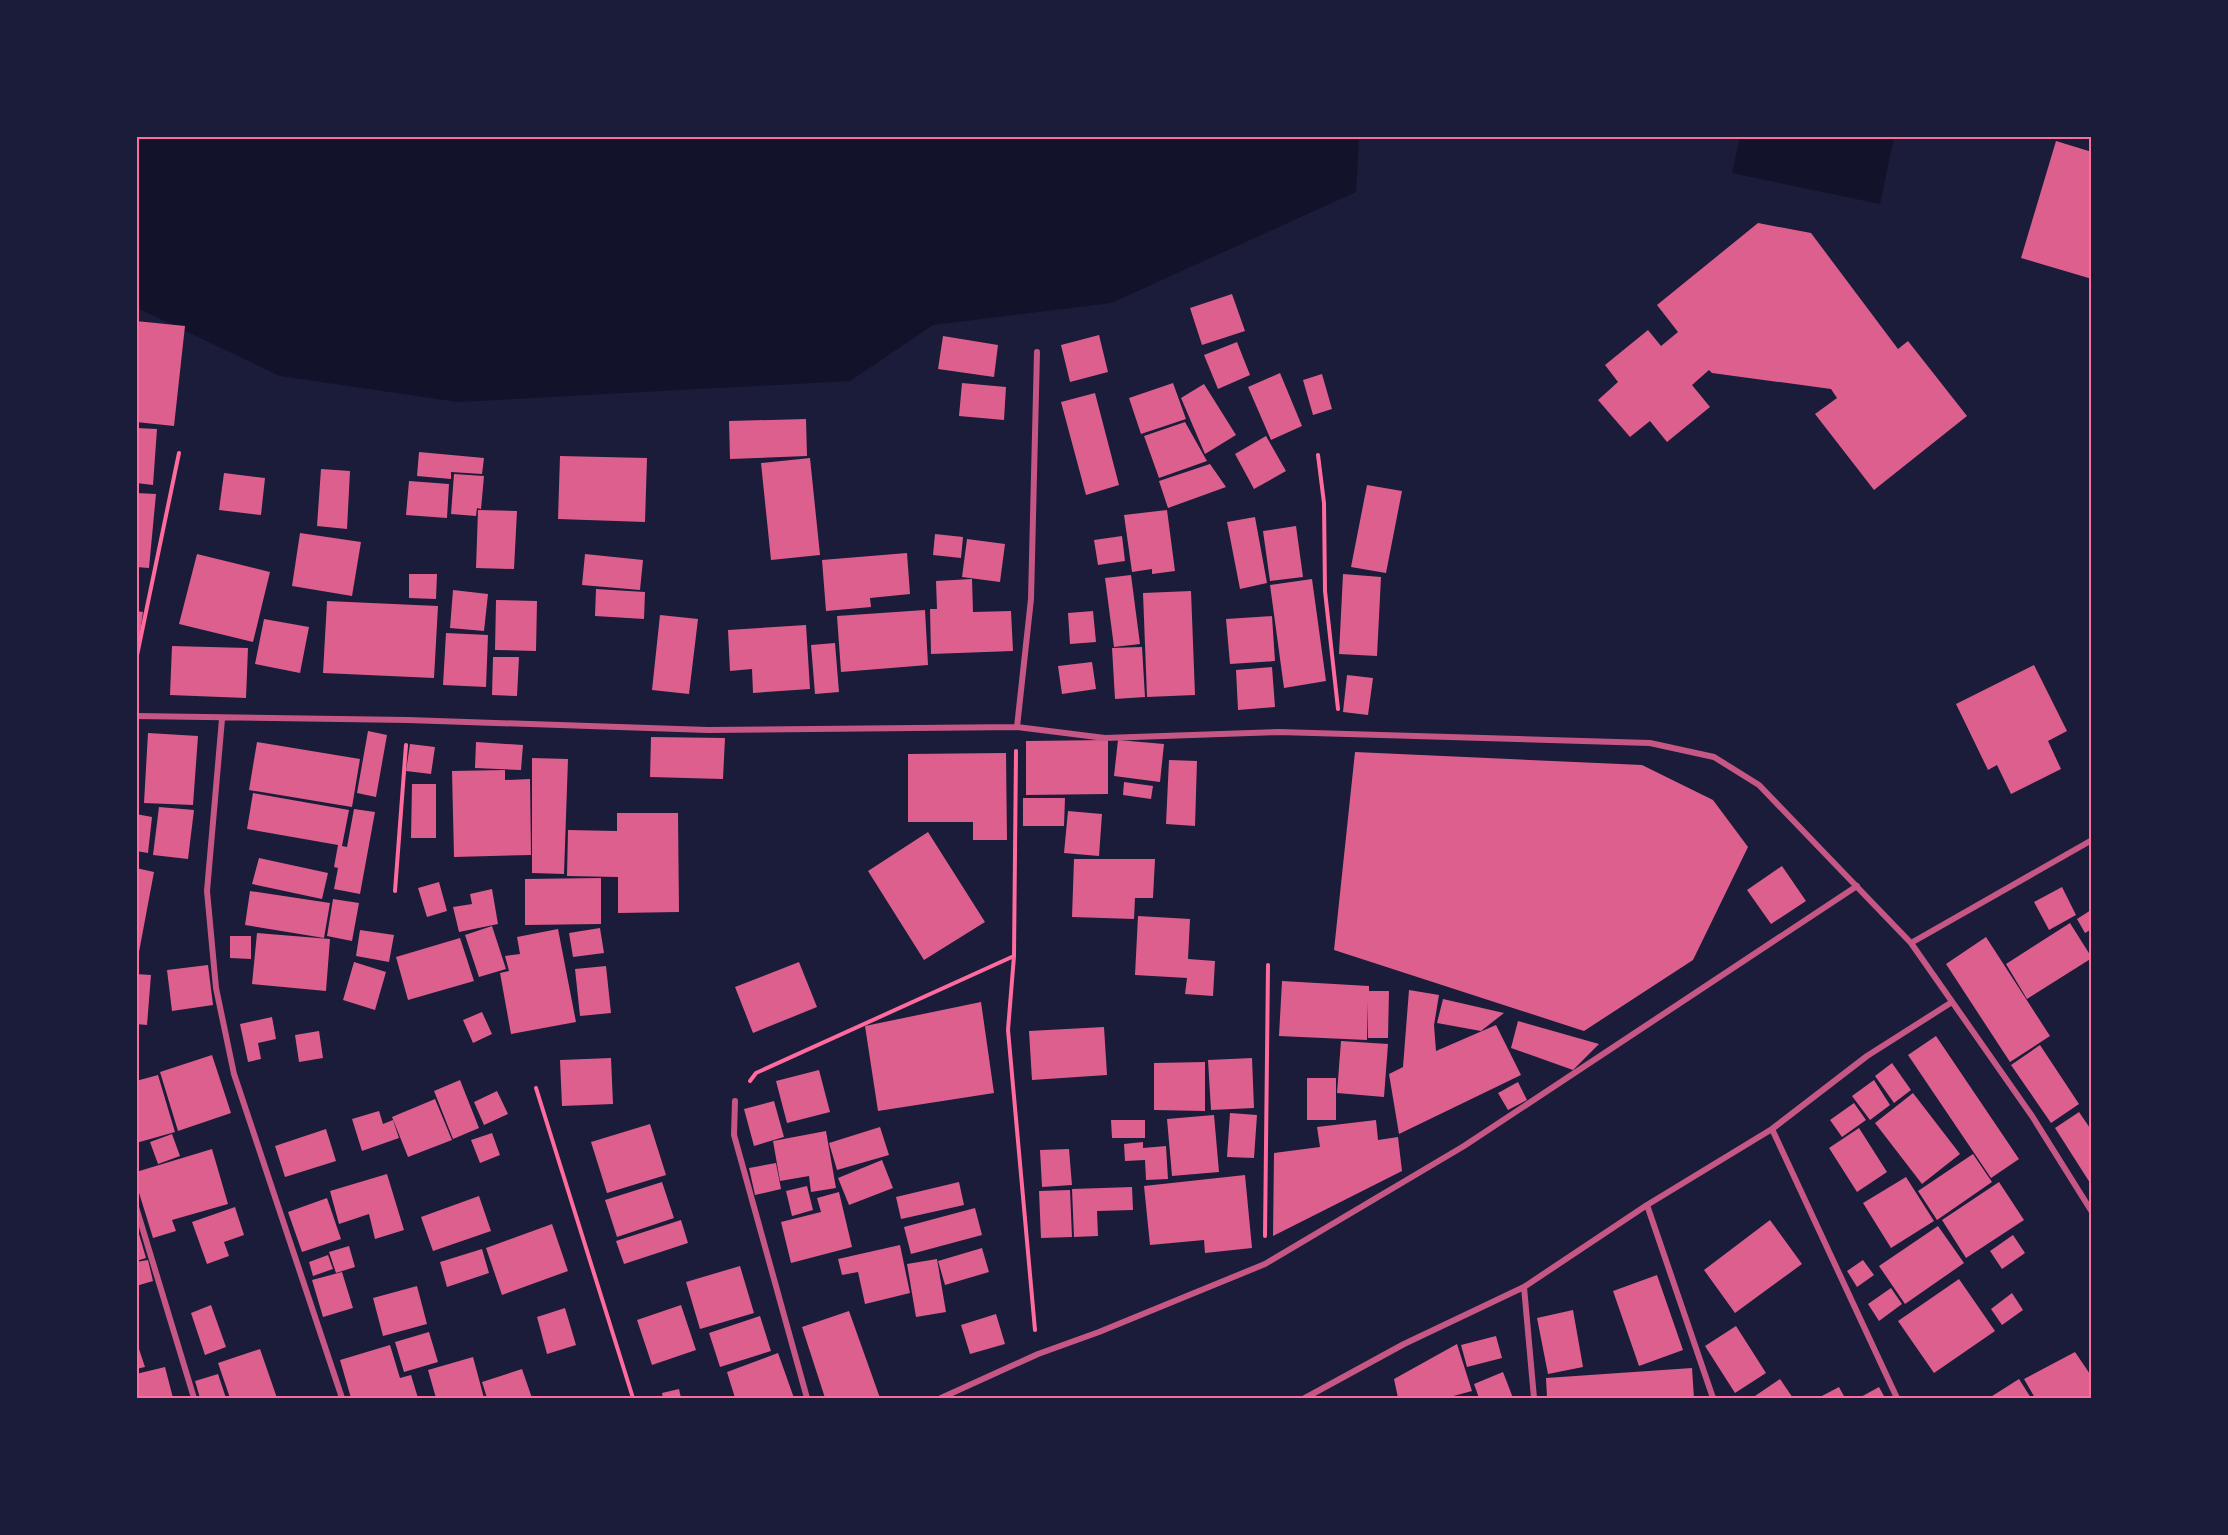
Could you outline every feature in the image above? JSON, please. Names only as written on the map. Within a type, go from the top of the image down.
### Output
[{"type":"street","points":[[1017,727],[1031,599],[1037,352]]},
{"type":"street","points":[[136,716],[408,720],[708,730],[1017,727],[1106,738],[1279,732],[1650,743],[1714,757],[1759,785],[1911,943],[2032,1116],[2091,1212]]},
{"type":"street","points":[[222,719],[207,891],[216,988],[234,1074],[342,1398]]},
{"type":"street","points":[[1911,943],[2091,840]]},
{"type":"street","points":[[941,1398],[1038,1354],[1099,1332],[1265,1264],[1464,1146],[1857,886]]},
{"type":"street","points":[[1305,1398],[1404,1344],[1524,1287],[1647,1204],[1772,1129],[1867,1056],[1952,1002]]},
{"type":"street","points":[[735,1101],[734,1135],[807,1398]]},
{"type":"street","points":[[1772,1129],[1898,1398]]},
{"type":"street","points":[[1647,1204],[1713,1398]]},
{"type":"street","points":[[136,1207],[194,1398]]},
{"type":"street","points":[[1524,1287],[1534,1398]]},
{"type":"path","points":[[136,660],[179,453]]},
{"type":"path","points":[[1318,455],[1324,503],[1325,591],[1341,734]]},
{"type":"path","points":[[394,891],[408,720]]},
{"type":"path","points":[[1017,727],[1014,956],[1008,1030],[1038,1354]]},
{"type":"path","points":[[735,1101],[756,1073],[1014,956]]},
{"type":"path","points":[[1265,1264],[1268,965]]},
{"type":"path","points":[[536,1088],[633,1398]]},
{"type":"shaded area","points":[[137,137],[1359,137],[1356,192],[1111,303],[933,325],[850,381],[458,402],[280,376],[137,308]]},
{"type":"shaded area","points":[[1740,137],[1894,137],[1880,204],[1732,173]]},
{"type":"building","points":[[2056,141],[2092,152],[2092,279],[2021,258]]},
{"type":"building","points":[[1758,223],[1811,233],[1898,349],[1908,341],[1967,416],[1874,490],[1815,414],[1837,398],[1831,389],[1712,373],[1709,370],[1692,385],[1710,407],[1667,442],[1650,421],[1630,437],[1598,400],[1618,382],[1605,365],[1648,330],[1661,346],[1678,332],[1657,305]]},
{"type":"building","points":[[1232,294],[1245,331],[1202,345],[1190,308]]},
{"type":"building","points":[[136,321],[185,326],[174,426],[136,422]]},
{"type":"building","points":[[1099,335],[1108,372],[1070,382],[1061,345]]},
{"type":"building","points":[[943,336],[998,345],[994,377],[938,369]]},
{"type":"building","points":[[1237,342],[1250,375],[1218,389],[1204,355]]},
{"type":"building","points":[[1280,373],[1302,426],[1271,440],[1248,387]]},
{"type":"building","points":[[1322,374],[1332,409],[1313,415],[1303,380]]},
{"type":"building","points":[[962,383],[1006,387],[1004,420],[959,416]]},
{"type":"building","points":[[1173,383],[1186,419],[1141,434],[1129,398]]},
{"type":"building","points":[[1204,384],[1236,435],[1205,454],[1181,398]]},
{"type":"building","points":[[1095,393],[1119,485],[1086,495],[1061,402]]},
{"type":"building","points":[[806,419],[807,456],[730,459],[729,421]]},
{"type":"building","points":[[1185,422],[1207,461],[1159,478],[1144,436]]},
{"type":"building","points":[[136,428],[157,429],[153,485],[136,483]]},
{"type":"building","points":[[1266,436],[1286,471],[1254,489],[1235,454]]},
{"type":"building","points":[[419,452],[484,458],[482,474],[451,472],[451,479],[417,476]]},
{"type":"building","points":[[560,456],[647,458],[645,522],[558,519]]},
{"type":"building","points":[[810,458],[820,555],[771,560],[761,463]]},
{"type":"building","points":[[1210,464],[1226,487],[1168,508],[1159,481]]},
{"type":"building","points":[[321,469],[350,471],[347,529],[317,526]]},
{"type":"building","points":[[224,473],[265,478],[261,515],[219,510]]},
{"type":"building","points":[[454,474],[484,476],[481,509],[477,508],[476,516],[451,514]]},
{"type":"building","points":[[409,481],[449,484],[447,518],[406,515]]},
{"type":"building","points":[[1367,485],[1402,491],[1386,573],[1351,567]]},
{"type":"building","points":[[136,493],[156,494],[149,568],[136,567]]},
{"type":"building","points":[[478,510],[517,511],[514,569],[476,568]]},
{"type":"building","points":[[1167,510],[1175,571],[1152,574],[1152,569],[1132,572],[1124,515]]},
{"type":"building","points":[[1255,517],[1267,583],[1240,589],[1227,522]]},
{"type":"building","points":[[1296,526],[1303,577],[1270,581],[1263,531]]},
{"type":"building","points":[[300,533],[361,542],[352,596],[292,586]]},
{"type":"building","points":[[935,534],[963,537],[961,558],[933,555]]},
{"type":"building","points":[[1122,536],[1125,561],[1098,565],[1094,540]]},
{"type":"building","points":[[967,539],[1005,544],[1000,582],[962,577]]},
{"type":"building","points":[[907,553],[910,594],[870,598],[871,607],[826,611],[822,560]]},
{"type":"building","points":[[197,554],[270,572],[253,642],[179,624]]},
{"type":"building","points":[[585,554],[643,560],[640,590],[582,585]]},
{"type":"building","points":[[409,574],[437,574],[436,599],[409,598]]},
{"type":"building","points":[[1343,574],[1381,577],[1377,656],[1339,654]]},
{"type":"building","points":[[1131,575],[1140,644],[1114,647],[1105,578]]},
{"type":"building","points":[[972,579],[973,612],[1011,611],[1013,651],[931,654],[930,609],[937,609],[936,581]]},
{"type":"building","points":[[1312,579],[1326,681],[1284,688],[1270,585]]},
{"type":"building","points":[[596,589],[645,592],[644,619],[595,616]]},
{"type":"building","points":[[453,590],[488,594],[484,631],[450,628]]},
{"type":"building","points":[[1191,591],[1195,695],[1147,697],[1143,593]]},
{"type":"building","points":[[496,600],[537,601],[536,651],[495,650]]},
{"type":"building","points":[[327,601],[438,606],[434,678],[323,673]]},
{"type":"building","points":[[925,610],[928,665],[841,672],[837,616]]},
{"type":"building","points":[[136,611],[143,612],[138,647],[136,647]]},
{"type":"building","points":[[1093,611],[1096,642],[1070,644],[1068,613]]},
{"type":"building","points":[[660,615],[698,619],[689,694],[652,690]]},
{"type":"building","points":[[1272,616],[1275,661],[1230,664],[1226,619]]},
{"type":"building","points":[[264,619],[309,627],[300,673],[255,664]]},
{"type":"building","points":[[806,625],[810,689],[753,693],[752,669],[730,671],[728,630]]},
{"type":"building","points":[[446,633],[488,635],[486,687],[443,685]]},
{"type":"building","points":[[835,643],[839,692],[815,694],[811,645]]},
{"type":"building","points":[[172,646],[248,648],[246,698],[170,695]]},
{"type":"building","points":[[1142,647],[1145,697],[1115,699],[1112,648]]},
{"type":"building","points":[[493,657],[519,657],[517,696],[492,695]]},
{"type":"building","points":[[1092,662],[1096,689],[1062,694],[1058,666]]},
{"type":"building","points":[[2034,665],[2067,731],[2048,741],[2061,769],[2011,794],[1997,765],[1988,770],[1956,704]]},
{"type":"building","points":[[1272,667],[1275,707],[1238,710],[1236,670]]},
{"type":"building","points":[[1347,675],[1373,678],[1368,715],[1343,712]]},
{"type":"building","points":[[368,731],[387,735],[376,797],[357,793]]},
{"type":"building","points":[[148,733],[198,736],[193,805],[144,803]]},
{"type":"building","points":[[651,737],[725,738],[723,779],[650,777]]},
{"type":"building","points":[[1108,740],[1108,794],[1026,795],[1026,741]]},
{"type":"building","points":[[1118,740],[1164,744],[1160,782],[1114,776]]},
{"type":"building","points":[[257,742],[360,759],[352,807],[249,790]]},
{"type":"building","points":[[476,742],[523,745],[521,770],[475,768]]},
{"type":"building","points":[[410,744],[435,747],[431,774],[406,771]]},
{"type":"building","points":[[1355,752],[1642,765],[1713,800],[1748,847],[1693,960],[1584,1031],[1334,950]]},
{"type":"building","points":[[1006,753],[1007,840],[973,840],[973,822],[908,822],[908,754]]},
{"type":"building","points":[[532,758],[568,759],[564,874],[532,873]]},
{"type":"building","points":[[1169,760],[1197,761],[1195,826],[1166,824]]},
{"type":"building","points":[[505,770],[505,780],[530,779],[531,855],[454,857],[452,771]]},
{"type":"building","points":[[1124,782],[1153,786],[1151,799],[1123,795]]},
{"type":"building","points":[[412,784],[436,784],[436,838],[411,838]]},
{"type":"building","points":[[253,793],[349,810],[342,846],[347,847],[354,809],[375,812],[360,894],[334,889],[338,868],[334,867],[338,845],[247,829]]},
{"type":"building","points":[[1023,798],[1065,798],[1064,826],[1023,826]]},
{"type":"building","points":[[159,807],[194,810],[188,859],[153,855]]},
{"type":"building","points":[[1068,811],[1102,814],[1099,856],[1064,853]]},
{"type":"building","points":[[617,813],[678,813],[679,912],[618,913],[618,877],[567,876],[568,830],[617,831]]},
{"type":"building","points":[[136,814],[152,817],[148,853],[136,851]]},
{"type":"building","points":[[928,832],[985,922],[924,960],[868,871]]},
{"type":"building","points":[[259,858],[328,873],[322,899],[252,884]]},
{"type":"building","points":[[1074,859],[1155,859],[1153,898],[1135,898],[1134,919],[1072,917]]},
{"type":"building","points":[[1782,866],[1806,901],[1771,924],[1747,890]]},
{"type":"building","points":[[136,868],[154,872],[139,952],[136,951]]},
{"type":"building","points":[[601,878],[601,924],[525,925],[525,879]]},
{"type":"building","points":[[439,882],[447,911],[427,917],[418,888]]},
{"type":"building","points":[[2062,887],[2076,915],[2049,930],[2034,902]]},
{"type":"building","points":[[492,889],[498,924],[459,932],[453,907],[472,904],[470,894]]},
{"type":"building","points":[[250,891],[330,903],[324,938],[245,925]]},
{"type":"building","points":[[333,899],[359,903],[352,941],[327,936]]},
{"type":"building","points":[[2091,910],[2092,929],[2085,933],[2077,919]]},
{"type":"building","points":[[1138,916],[1190,919],[1188,959],[1215,961],[1213,996],[1185,994],[1187,978],[1135,975]]},
{"type":"building","points":[[2070,923],[2092,958],[2027,999],[2006,964]]},
{"type":"building","points":[[492,926],[506,969],[479,977],[465,935]]},
{"type":"building","points":[[600,928],[604,953],[573,957],[569,933]]},
{"type":"building","points":[[558,929],[576,1022],[511,1034],[500,973],[509,971],[505,956],[520,954],[517,937]]},
{"type":"building","points":[[360,930],[394,935],[389,962],[356,956]]},
{"type":"building","points":[[257,933],[330,939],[326,991],[252,984]]},
{"type":"building","points":[[230,936],[251,936],[251,959],[230,958]]},
{"type":"building","points":[[1986,937],[2050,1036],[2010,1062],[1946,964]]},
{"type":"building","points":[[460,938],[474,981],[408,1000],[396,957]]},
{"type":"building","points":[[354,962],[386,972],[375,1010],[343,1000]]},
{"type":"building","points":[[799,962],[817,1007],[753,1033],[735,987]]},
{"type":"building","points":[[208,965],[213,1005],[172,1011],[167,970]]},
{"type":"building","points":[[606,966],[611,1013],[580,1016],[575,969]]},
{"type":"building","points":[[136,974],[151,975],[147,1025],[136,1024]]},
{"type":"building","points":[[1282,981],[1369,986],[1369,991],[1389,991],[1388,1038],[1368,1038],[1368,1002],[1367,1040],[1279,1036]]},
{"type":"building","points":[[1409,990],[1439,995],[1434,1025],[1436,1051],[1496,1025],[1521,1075],[1399,1134],[1389,1074],[1403,1067]]},
{"type":"building","points":[[1443,999],[1504,1013],[1481,1031],[1437,1023]]},
{"type":"building","points":[[981,1002],[994,1093],[878,1111],[865,1026]]},
{"type":"building","points":[[482,1012],[492,1034],[473,1043],[463,1020]]},
{"type":"building","points":[[272,1017],[276,1039],[258,1043],[261,1059],[248,1062],[240,1024]]},
{"type":"building","points":[[1518,1021],[1599,1044],[1573,1070],[1511,1048]]},
{"type":"building","points":[[1104,1027],[1107,1075],[1032,1080],[1029,1031]]},
{"type":"building","points":[[319,1031],[323,1058],[299,1062],[295,1035]]},
{"type":"building","points":[[1936,1036],[2019,1159],[1991,1178],[1908,1055]]},
{"type":"building","points":[[1341,1041],[1388,1044],[1384,1097],[1337,1093]]},
{"type":"building","points":[[2040,1045],[2079,1104],[2051,1123],[2011,1065]]},
{"type":"building","points":[[212,1055],[231,1113],[178,1131],[160,1072]]},
{"type":"building","points":[[611,1058],[613,1104],[562,1106],[560,1060]]},
{"type":"building","points":[[1252,1058],[1254,1108],[1211,1110],[1208,1060]]},
{"type":"building","points":[[1205,1062],[1205,1111],[1154,1110],[1154,1063]]},
{"type":"building","points":[[1892,1063],[1911,1090],[1894,1103],[1875,1076]]},
{"type":"building","points":[[819,1070],[830,1112],[787,1123],[776,1081]]},
{"type":"building","points":[[158,1075],[175,1132],[136,1143],[136,1081]]},
{"type":"building","points":[[1307,1078],[1336,1078],[1336,1120],[1307,1120]]},
{"type":"building","points":[[460,1080],[479,1128],[453,1139],[434,1091]]},
{"type":"building","points":[[1874,1080],[1890,1105],[1870,1120],[1852,1096]]},
{"type":"building","points":[[1518,1082],[1527,1100],[1508,1110],[1498,1093]]},
{"type":"building","points":[[497,1091],[508,1114],[484,1125],[474,1102]]},
{"type":"building","points":[[1913,1093],[1960,1154],[1922,1184],[1875,1123]]},
{"type":"building","points":[[435,1099],[452,1140],[408,1157],[392,1117]]},
{"type":"building","points":[[774,1101],[784,1137],[754,1146],[744,1109]]},
{"type":"building","points":[[1854,1103],[1866,1120],[1842,1137],[1830,1120]]},
{"type":"building","points":[[379,1111],[383,1124],[393,1120],[399,1138],[362,1151],[352,1119]]},
{"type":"building","points":[[2079,1112],[2092,1131],[2092,1186],[2055,1128]]},
{"type":"building","points":[[1230,1113],[1257,1115],[1254,1158],[1227,1157]]},
{"type":"building","points":[[1214,1115],[1219,1172],[1172,1176],[1167,1119]]},
{"type":"building","points":[[1111,1120],[1145,1120],[1145,1138],[1112,1138]]},
{"type":"building","points":[[1376,1120],[1378,1140],[1398,1137],[1402,1171],[1273,1236],[1274,1153],[1320,1147],[1317,1127]]},
{"type":"building","points":[[650,1124],[666,1175],[607,1193],[591,1142]]},
{"type":"building","points":[[880,1127],[889,1155],[837,1170],[829,1143]]},
{"type":"building","points":[[1859,1128],[1887,1172],[1857,1192],[1829,1148]]},
{"type":"building","points":[[326,1129],[336,1161],[285,1177],[275,1146]]},
{"type":"building","points":[[826,1131],[836,1188],[811,1192],[809,1176],[780,1181],[773,1141]]},
{"type":"building","points":[[492,1133],[500,1155],[480,1163],[471,1140]]},
{"type":"building","points":[[172,1134],[180,1156],[158,1164],[150,1142]]},
{"type":"building","points":[[1143,1142],[1143,1148],[1166,1146],[1168,1179],[1146,1180],[1145,1160],[1125,1161],[1124,1144]]},
{"type":"building","points":[[212,1149],[228,1204],[172,1220],[176,1231],[153,1238],[136,1183],[136,1172]]},
{"type":"building","points":[[1069,1149],[1072,1185],[1042,1187],[1040,1150]]},
{"type":"building","points":[[1973,1154],[1992,1182],[1937,1220],[1918,1191]]},
{"type":"building","points":[[882,1160],[893,1188],[849,1205],[838,1178]]},
{"type":"building","points":[[776,1163],[781,1189],[755,1195],[749,1168]]},
{"type":"building","points":[[387,1174],[404,1230],[375,1239],[369,1214],[339,1224],[330,1191]]},
{"type":"building","points":[[1245,1175],[1252,1248],[1205,1253],[1204,1240],[1150,1245],[1144,1186]]},
{"type":"building","points":[[1906,1177],[1934,1221],[1891,1248],[1863,1203]]},
{"type":"building","points":[[662,1182],[674,1218],[617,1237],[605,1200]]},
{"type":"building","points":[[959,1182],[964,1205],[901,1219],[896,1197]]},
{"type":"building","points":[[1999,1182],[2024,1220],[1966,1258],[1942,1220]]},
{"type":"building","points":[[807,1186],[813,1210],[792,1216],[786,1191]]},
{"type":"building","points":[[1132,1187],[1133,1210],[1097,1211],[1098,1236],[1074,1237],[1072,1189]]},
{"type":"building","points":[[1070,1190],[1072,1237],[1041,1238],[1039,1191]]},
{"type":"building","points":[[839,1192],[852,1247],[791,1263],[781,1222],[821,1212],[817,1198]]},
{"type":"building","points":[[479,1196],[491,1231],[433,1251],[421,1217]]},
{"type":"building","points":[[327,1198],[341,1239],[302,1252],[288,1212]]},
{"type":"building","points":[[235,1207],[244,1235],[224,1242],[229,1256],[207,1264],[192,1222]]},
{"type":"building","points":[[975,1208],[982,1235],[911,1254],[904,1227]]},
{"type":"building","points":[[681,1220],[688,1243],[624,1264],[616,1241]]},
{"type":"building","points":[[1770,1220],[1802,1264],[1735,1313],[1704,1270]]},
{"type":"building","points":[[552,1224],[568,1271],[502,1295],[486,1248]]},
{"type":"building","points":[[1938,1226],[1964,1263],[1905,1304],[1879,1266]]},
{"type":"building","points":[[139,1234],[146,1258],[136,1261],[136,1235]]},
{"type":"building","points":[[2013,1235],[2025,1253],[2002,1269],[1990,1251]]},
{"type":"building","points":[[900,1245],[910,1293],[865,1304],[858,1272],[842,1275],[838,1259]]},
{"type":"building","points":[[349,1246],[355,1267],[336,1273],[329,1252]]},
{"type":"building","points":[[982,1248],[989,1272],[945,1285],[938,1261]]},
{"type":"building","points":[[482,1249],[489,1273],[447,1287],[440,1262]]},
{"type":"building","points":[[328,1255],[333,1269],[313,1276],[309,1262]]},
{"type":"building","points":[[937,1259],[946,1312],[916,1317],[907,1264]]},
{"type":"building","points":[[148,1260],[153,1281],[136,1286],[136,1262]]},
{"type":"building","points":[[1863,1260],[1874,1275],[1857,1287],[1847,1271]]},
{"type":"building","points":[[740,1266],[754,1313],[700,1329],[686,1282]]},
{"type":"building","points":[[342,1272],[353,1308],[323,1317],[312,1280]]},
{"type":"building","points":[[1657,1275],[1683,1350],[1639,1366],[1613,1291]]},
{"type":"building","points":[[1959,1279],[1995,1331],[1934,1373],[1898,1321]]},
{"type":"building","points":[[417,1286],[427,1324],[383,1336],[373,1298]]},
{"type":"building","points":[[1891,1288],[1902,1304],[1879,1321],[1868,1304]]},
{"type":"building","points":[[2012,1293],[2023,1310],[2002,1325],[1991,1309]]},
{"type":"building","points":[[211,1305],[226,1347],[205,1355],[191,1313]]},
{"type":"building","points":[[681,1305],[696,1350],[652,1365],[637,1320]]},
{"type":"building","points":[[565,1308],[576,1345],[547,1354],[537,1317]]},
{"type":"building","points":[[1573,1310],[1583,1367],[1548,1374],[1537,1318]]},
{"type":"building","points":[[849,1311],[880,1398],[825,1398],[802,1327]]},
{"type":"building","points":[[996,1314],[1005,1344],[970,1354],[961,1325]]},
{"type":"building","points":[[760,1316],[771,1351],[720,1367],[709,1333]]},
{"type":"building","points":[[1736,1326],[1766,1373],[1735,1393],[1705,1346]]},
{"type":"building","points":[[429,1332],[438,1362],[404,1372],[395,1342]]},
{"type":"building","points":[[1496,1336],[1502,1358],[1467,1367],[1461,1345]]},
{"type":"building","points":[[136,1340],[145,1367],[136,1369]]},
{"type":"building","points":[[1457,1344],[1472,1391],[1446,1398],[1398,1398],[1394,1379]]},
{"type":"building","points":[[390,1345],[400,1378],[411,1375],[418,1398],[351,1398],[340,1360]]},
{"type":"building","points":[[260,1349],[277,1398],[230,1398],[218,1363]]},
{"type":"building","points":[[2075,1352],[2092,1377],[2092,1398],[2035,1398],[2024,1379]]},
{"type":"building","points":[[778,1353],[794,1398],[735,1398],[727,1372]]},
{"type":"building","points":[[473,1357],[484,1398],[436,1398],[428,1370]]},
{"type":"building","points":[[165,1367],[173,1398],[136,1398],[136,1374]]},
{"type":"building","points":[[1692,1368],[1694,1398],[1547,1398],[1546,1378]]},
{"type":"building","points":[[522,1369],[532,1398],[487,1398],[482,1382]]},
{"type":"building","points":[[1503,1372],[1513,1398],[1479,1398],[1474,1384]]},
{"type":"building","points":[[218,1374],[226,1398],[200,1398],[195,1381]]},
{"type":"building","points":[[1780,1379],[1793,1398],[1752,1398]]},
{"type":"building","points":[[2019,1379],[2031,1398],[1989,1398]]},
{"type":"building","points":[[1839,1387],[1845,1398],[1818,1398]]},
{"type":"building","points":[[1879,1387],[1885,1398],[1859,1398]]},
{"type":"building","points":[[679,1389],[681,1398],[663,1398],[662,1393]]}]
